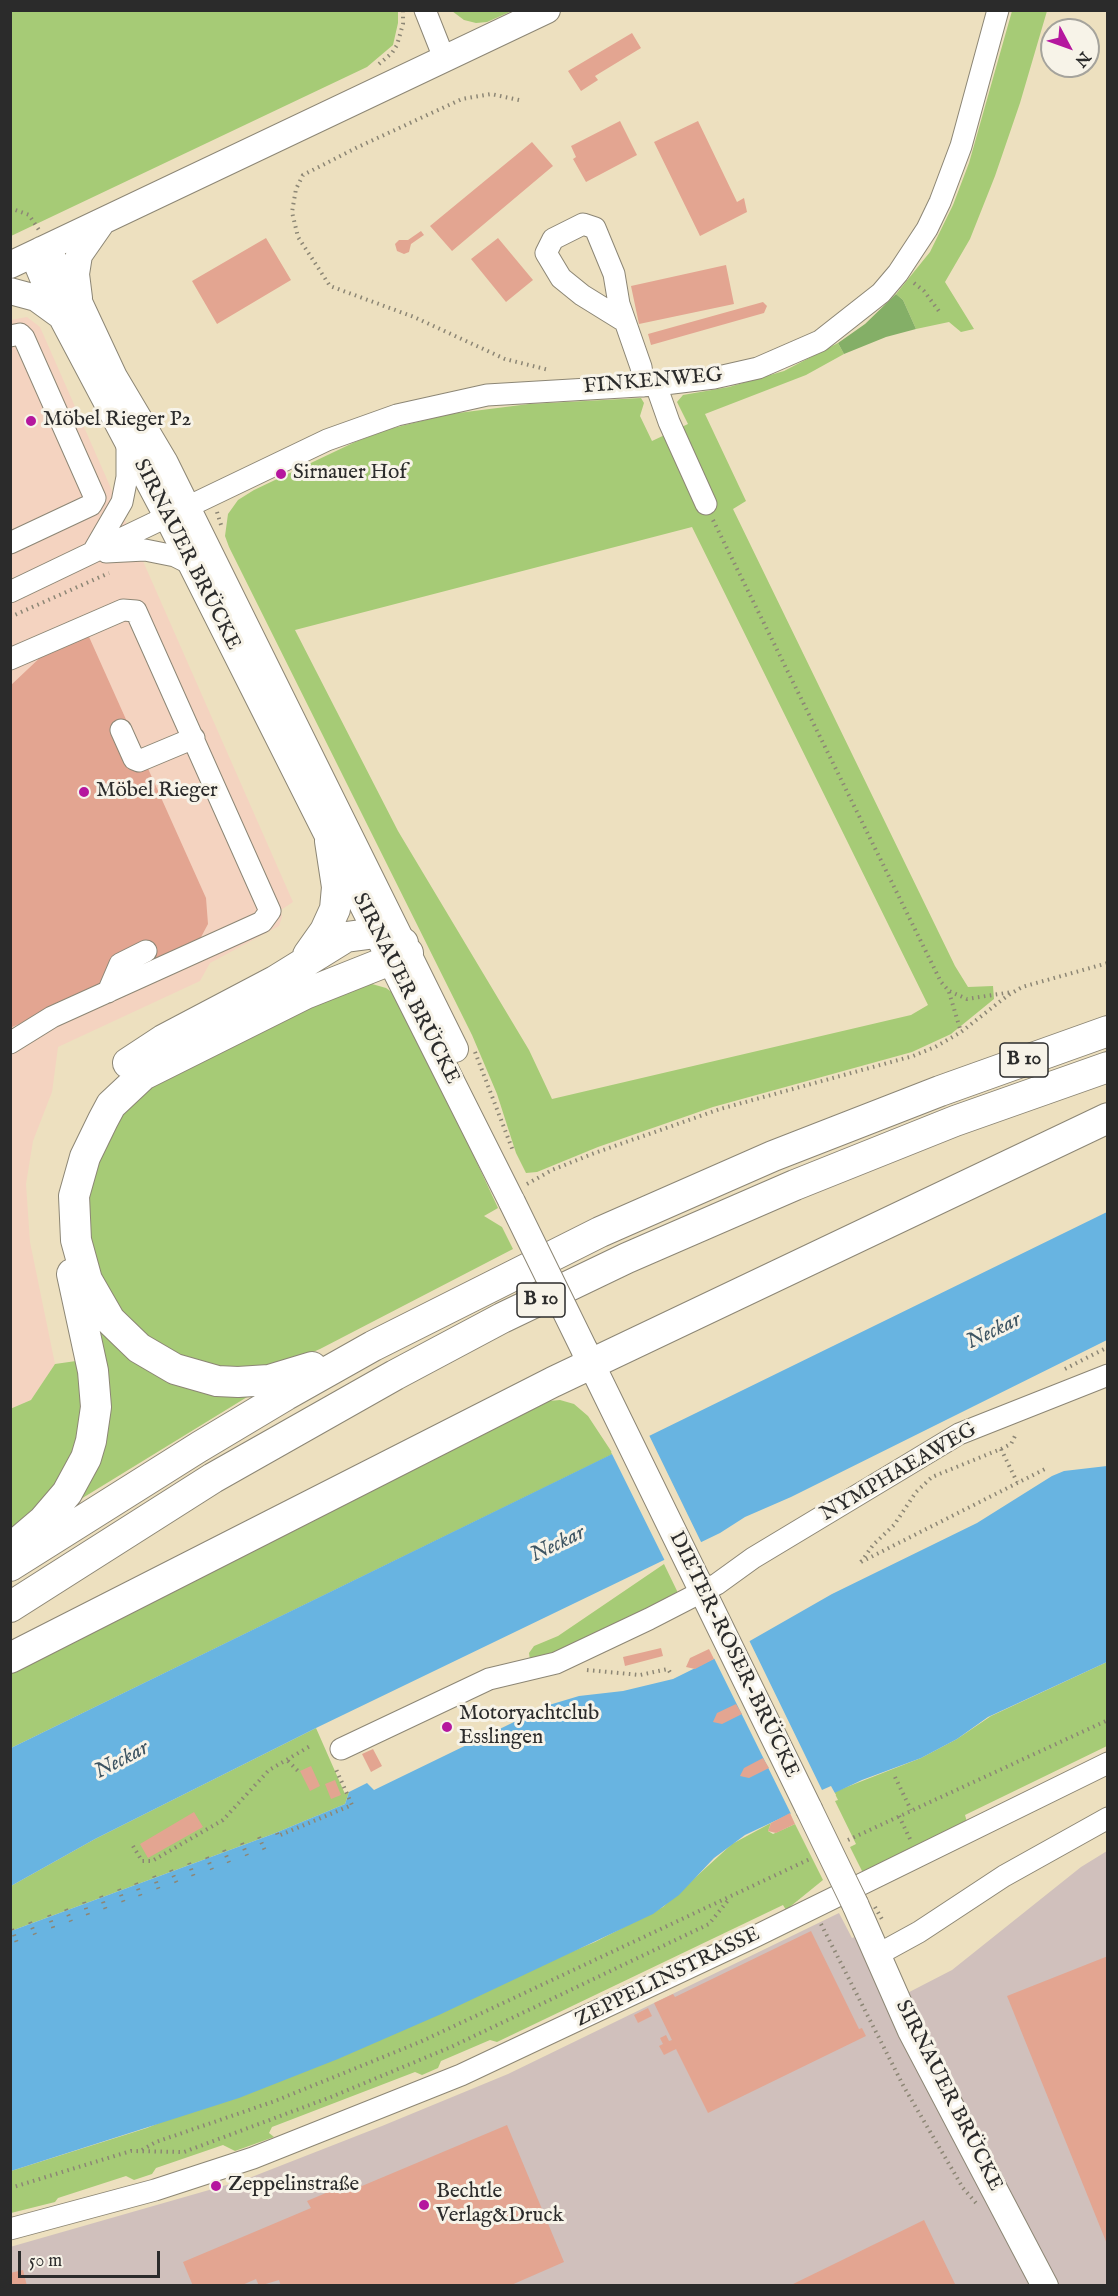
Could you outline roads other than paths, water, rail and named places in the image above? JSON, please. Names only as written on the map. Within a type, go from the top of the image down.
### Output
[{"type":"highway","points":[[300,964],[326,930],[335,909],[337,887],[330,841]]},
{"type":"highway","points":[[10,1549],[43,1521],[67,1493],[86,1458],[94,1424],[93,1371],[62,1221],[64,1161],[76,1126],[103,1086],[138,1054],[227,1008],[346,937],[394,947]]},
{"type":"highway","points":[[373,1346],[293,1374],[238,1382],[195,1375],[157,1360],[123,1335],[98,1302],[87,1280],[76,1240],[74,1196],[85,1157],[103,1120],[118,1098],[144,1075],[394,947]]},
{"type":"highway","name":"B 10","points":[[10,1566],[199,1447],[373,1346],[600,1232],[773,1156],[940,1090],[1107,1030]]},
{"type":"highway","name":"B 10","points":[[10,1607],[243,1461],[502,1318],[627,1258],[795,1185],[955,1121],[1107,1067]]},
{"type":"highway","points":[[10,1658],[588,1357],[843,1242],[1107,1118]]},
{"type":"main road","points":[[10,265],[39,239],[104,219],[547,10]]},
{"type":"main road","points":[[10,291],[71,309],[79,255],[104,219]]},
{"type":"main road","name":"SIRNAUER BRÜCKE","points":[[39,239],[53,259],[71,309],[127,439],[178,513],[394,947]]},
{"type":"main road","name":"SIRNAUER BRÜCKE","points":[[71,309],[165,463],[191,564],[330,841],[394,947],[470,1083],[611,1406]]},
{"type":"main road","name":"DIETER-ROSER-BRÜCKE","points":[[611,1406],[693,1596],[855,1904]]},
{"type":"main road","name":"SIRNAUER BRÜCKE","points":[[855,1904],[911,2031],[1045,2286]]},
{"type":"street","points":[[425,10],[444,58]]},
{"type":"street","name":"FINKENWEG","points":[[10,592],[327,440],[357,428],[427,406],[519,392],[650,386],[735,374],[805,348],[836,331],[862,310],[898,273],[927,229],[951,176],[998,10]]},
{"type":"street","points":[[624,321],[582,296],[561,278],[546,253],[553,239],[583,224],[595,228],[615,274],[624,321],[641,367],[706,504]]},
{"type":"street","points":[[10,336],[20,334],[24,338],[95,498],[91,505],[10,543]]},
{"type":"street","points":[[93,552],[122,502],[127,477],[127,439]]},
{"type":"street","points":[[93,552],[145,550],[175,556],[191,564]]},
{"type":"street","points":[[10,659],[123,610],[136,611],[270,911],[266,919],[52,1017],[10,1043]]},
{"type":"street","points":[[121,730],[136,761],[194,738]]},
{"type":"street","points":[[108,992],[120,964],[146,951]]},
{"type":"street","name":"NYMPHAEAWEG","points":[[341,1749],[489,1679],[569,1658],[717,1584],[753,1558],[959,1434],[1107,1375]]},
{"type":"street","name":"ZEPPELINSTRASSE","points":[[10,2229],[197,2176],[354,2119],[504,2055],[812,1908],[1107,1763]]},
{"type":"street","points":[[877,1955],[919,1932],[1004,1876],[1107,1818]]},
{"type":"water","name":"Neckar","points":[[1107,1212],[1107,1340],[791,1497],[745,1517],[720,1533],[316,1728],[95,1839],[11,1886],[11,1748]]},
{"type":"water","points":[[1107,1466],[1107,1662],[988,1717],[957,1739],[921,1758],[862,1780],[745,1835],[714,1858],[679,1895],[653,1914],[439,2015],[338,2059],[239,2098],[11,2171],[11,1931],[273,1834],[345,1804],[349,1792],[367,1783],[374,1790],[549,1705],[579,1696],[623,1691],[673,1679],[748,1642],[832,1594],[977,1523],[1052,1476],[1064,1471]]},
{"type":"place","name":"Möbel Rieger P2","points":[[31,421]]},
{"type":"place","name":"Sirnauer Hof","points":[[281,474]]},
{"type":"place","name":"Möbel Rieger","points":[[84,792]]},
{"type":"place","name":"Motoryachtclub Esslingen","points":[[447,1727]]},
{"type":"place","name":"Zeppelinstraße","points":[[216,2186]]},
{"type":"place","name":"Bechtle Verlag&Druck","points":[[424,2205]]}]
